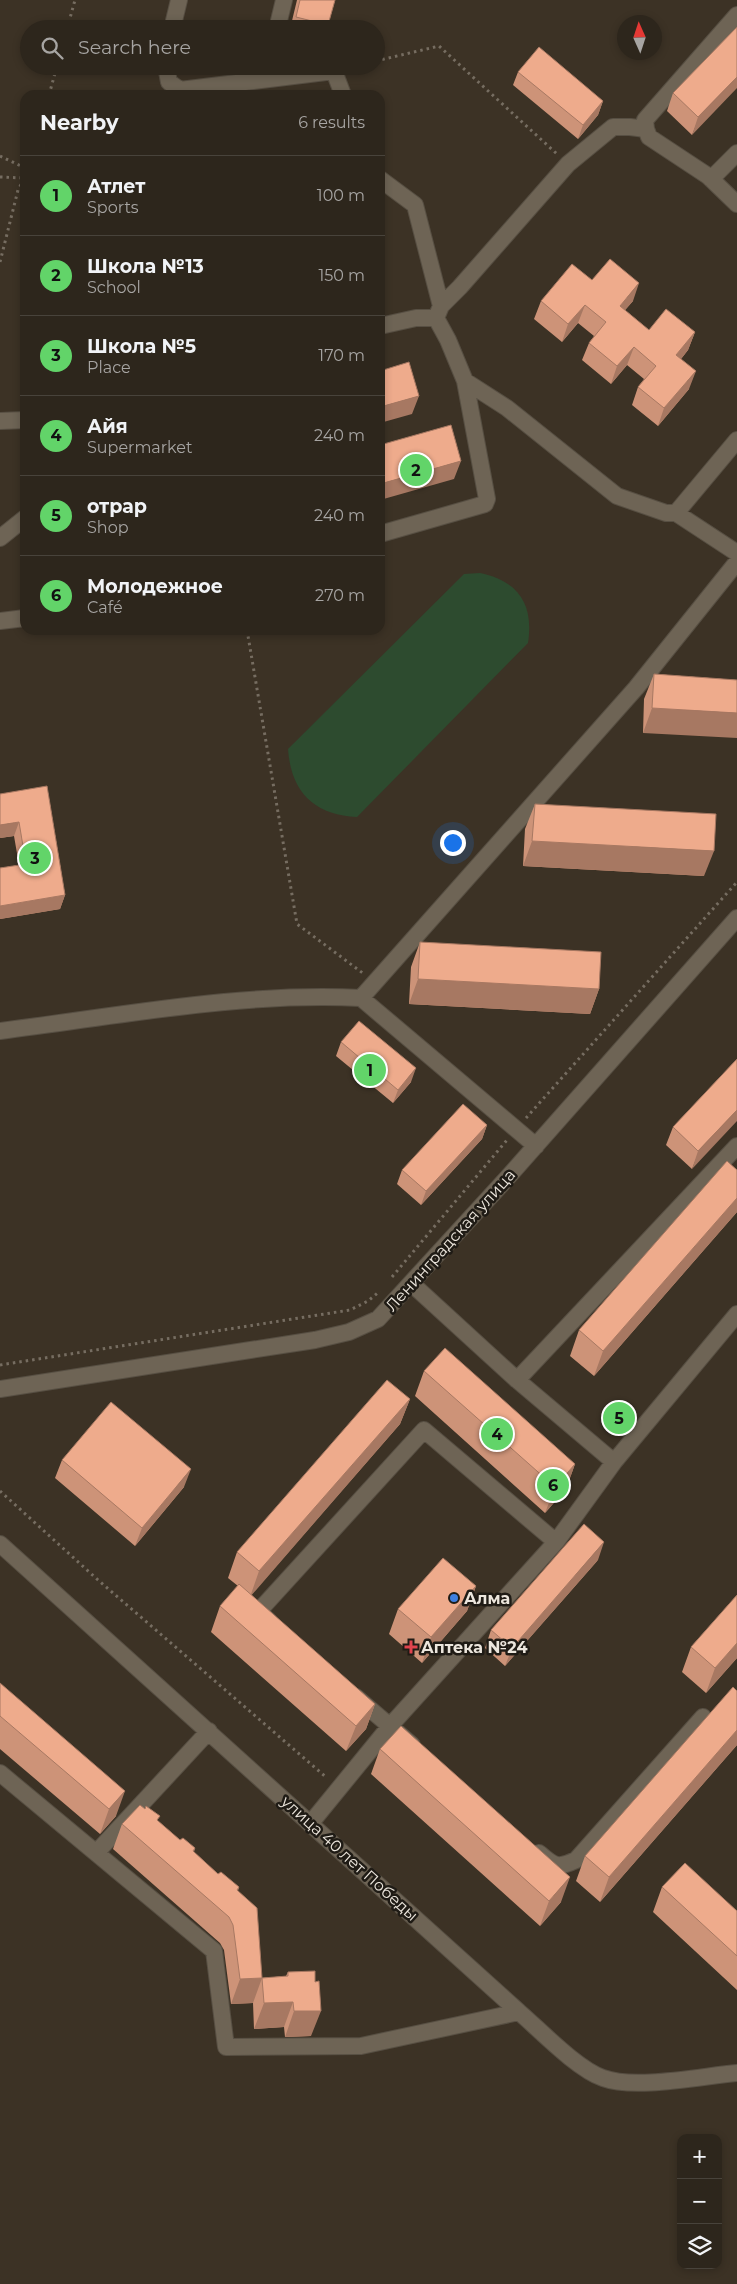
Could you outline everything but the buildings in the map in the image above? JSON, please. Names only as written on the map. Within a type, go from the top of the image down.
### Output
[{"type":"street","points":[[174,20],[179,0]]},
{"type":"street","points":[[280,20],[284,0]]},
{"type":"street","points":[[737,15],[645,120],[646,129],[650,137],[711,179],[737,204]]},
{"type":"street","points":[[167,75],[168,82],[180,90],[257,75]]},
{"type":"street","points":[[336,75],[341,90]]},
{"type":"street","points":[[385,325],[439,312],[568,164],[613,127],[646,129]]},
{"type":"street","points":[[711,179],[737,153]]},
{"type":"street","points":[[385,183],[415,205],[439,312],[465,381],[487,499],[486,504],[385,533]]},
{"type":"street","points":[[465,381],[507,408],[617,496],[666,514],[676,513],[737,553]]},
{"type":"street","points":[[0,421],[20,420]]},
{"type":"street","points":[[676,513],[737,440]]},
{"type":"street","points":[[0,538],[20,522]]},
{"type":"street","points":[[361,998],[636,688],[737,562]]},
{"type":"street","points":[[0,621],[20,619]]},
{"type":"street","points":[[636,688],[655,690]]},
{"type":"street","points":[[524,814],[543,816]]},
{"type":"street","name":"Ленинградская улица","points":[[0,1389],[262,1349],[348,1332],[378,1319],[412,1284],[536,1146],[737,918]]},
{"type":"street","points":[[0,1031],[230,1001],[310,996],[361,998],[536,1146]]},
{"type":"street","points":[[517,1380],[737,1146]]},
{"type":"street","points":[[412,1284],[517,1380],[614,1462]]},
{"type":"street","points":[[310,1824],[390,1726],[556,1542],[614,1462],[737,1314]]},
{"type":"street","points":[[280,1631],[258,1612],[424,1430],[556,1542]]},
{"type":"street","name":"улица 40 лет Победы","points":[[0,1544],[519,2012],[586,2069],[603,2078],[622,2082],[646,2082],[737,2073]]},
{"type":"street","points":[[346,1688],[427,1757]]},
{"type":"street","points":[[530,1845],[552,1864],[563,1866],[576,1860],[703,1717]]},
{"type":"street","points":[[96,1853],[209,1731]]},
{"type":"street","points":[[0,1773],[214,1951],[226,2047],[361,2046],[519,2012]]},
{"type":"path","points":[[69,20],[75,0]]},
{"type":"path","points":[[385,59],[439,46],[568,164]]},
{"type":"path","points":[[50,90],[54,75]]},
{"type":"path","points":[[0,156],[20,166]]},
{"type":"path","points":[[0,177],[20,177]]},
{"type":"path","points":[[0,262],[20,186]]},
{"type":"path","points":[[248,635],[297,924],[375,982]]},
{"type":"path","points":[[388,1282],[516,1129],[737,882]]},
{"type":"path","points":[[0,1365],[350,1310],[368,1301],[382,1290]]},
{"type":"path","points":[[0,1491],[98,1580],[243,1703],[339,1788]]},
{"type":"green space","points":[[480,573],[504,582],[520,596],[528,617],[528,643],[357,817],[328,812],[317,806],[300,789],[290,764],[288,749],[464,574]]},
{"type":"place","name":"Школа №13","points":[[416,470]]},
{"type":"place","name":"Школа №5","points":[[35,858]]},
{"type":"place","name":"Атлет","points":[[370,1070]]},
{"type":"place","name":"отрар","points":[[619,1418]]},
{"type":"place","name":"Айя","points":[[497,1434]]},
{"type":"place","name":"Молодежное","points":[[553,1485]]},
{"type":"place","name":"Алма","points":[[454,1598]]},
{"type":"place","name":"Аптека №24","points":[[411,1647]]}]
